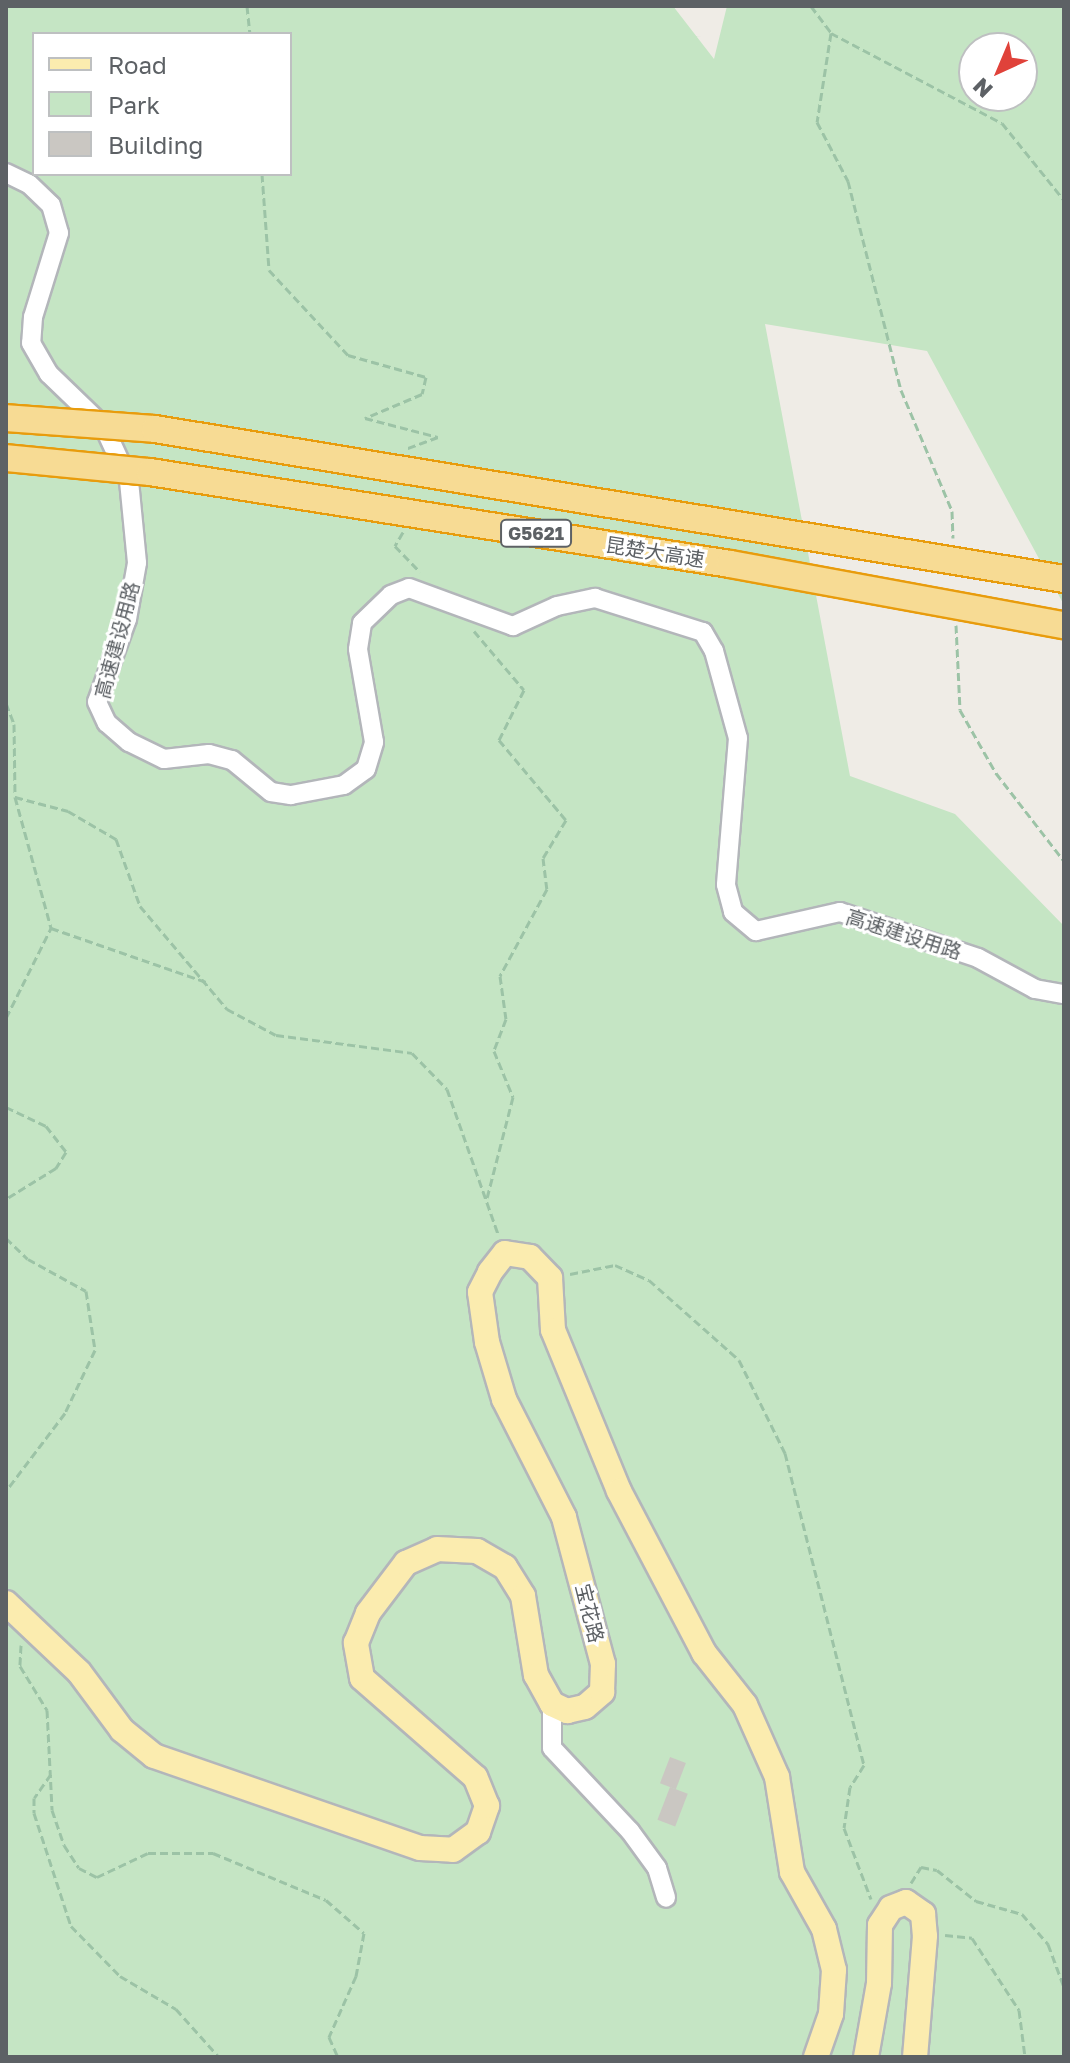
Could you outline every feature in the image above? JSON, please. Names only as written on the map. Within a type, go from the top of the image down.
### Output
[{"type":"highway","name":"昆楚大高速","points":[[6,418],[155,429],[1064,579]]},
{"type":"highway","name":"昆楚大高速","points":[[6,458],[228,484],[730,564],[1064,625]]},
{"type":"main road","points":[[505,1253],[530,1257],[550,1278],[553,1330],[619,1491],[704,1653],[745,1705],[777,1777],[792,1872],[824,1929],[834,1970],[831,2014],[816,2057]]},
{"type":"main road","name":"宝花路","points":[[505,1253],[480,1292],[487,1342],[504,1399],[564,1517],[603,1664],[602,1692],[585,1707],[567,1711],[552,1704]]},
{"type":"main road","points":[[6,1603],[34,1625],[79,1672],[122,1730],[154,1756],[420,1848],[453,1850],[478,1832],[487,1806],[475,1777],[362,1678],[356,1643],[368,1613],[406,1563],[437,1549],[463,1550],[477,1551],[505,1567],[523,1596],[536,1675],[552,1704]]},
{"type":"main road","points":[[866,2057],[879,1983],[880,1925],[891,1908],[906,1902],[923,1914],[925,1936],[915,2057]]},
{"type":"street","name":"高速建设用路","points":[[6,173],[29,184],[51,205],[59,233],[33,317],[31,343],[49,374],[104,427],[129,481],[137,563],[127,619],[97,702],[107,723],[129,742],[164,759],[209,754],[232,760],[271,792],[291,795],[344,785],[366,769],[374,742],[358,649],[362,623],[391,595],[409,588],[453,607],[513,626],[557,606],[595,598],[703,632],[724,679],[738,738],[726,885],[733,912],[756,931],[840,912],[978,958],[1035,989],[1064,994]]},
{"type":"street","points":[[552,1704],[552,1748],[630,1831],[657,1868],[666,1898]]},
{"type":"path","points":[[247,6],[250,32]]},
{"type":"path","points":[[811,6],[831,33],[1002,123],[1064,200]]},
{"type":"path","points":[[831,33],[817,122],[848,181],[901,390],[952,511],[953,541]]},
{"type":"path","points":[[262,176],[269,270],[348,355],[426,377],[422,394],[365,418],[438,437],[406,448],[415,456]]},
{"type":"path","points":[[410,521],[395,546],[424,576]]},
{"type":"path","points":[[453,607],[524,690],[499,740],[566,820],[543,858],[547,889],[500,976],[506,1019],[494,1051],[513,1097],[487,1198]]},
{"type":"path","points":[[956,618],[960,710],[996,773],[1064,861]]},
{"type":"path","points":[[6,703],[14,724],[15,797],[51,928],[6,1018]]},
{"type":"path","points":[[15,797],[68,811],[116,839],[140,906],[208,982],[227,1009],[276,1035],[412,1053],[447,1089],[505,1253]]},
{"type":"path","points":[[51,928],[208,982]]},
{"type":"path","points":[[6,1199],[56,1168],[66,1152],[46,1126],[7,1110]]},
{"type":"path","points":[[6,1238],[28,1259],[86,1291],[95,1350],[65,1413],[6,1491]]},
{"type":"path","points":[[550,1278],[615,1265],[649,1280],[739,1360],[785,1453],[838,1656],[864,1765],[850,1787],[844,1828],[880,1925]]},
{"type":"path","points":[[34,1625],[21,1643],[20,1666],[47,1710],[52,1810],[64,1845],[79,1868],[97,1877],[148,1853],[213,1853],[326,1900],[364,1933],[356,1976],[329,2037],[338,2057]]},
{"type":"path","points":[[51,1774],[34,1798],[34,1813],[71,1926],[120,1976],[176,2009],[219,2057]]},
{"type":"path","points":[[906,1902],[912,1877],[921,1867],[937,1870],[976,1901],[1022,1914],[1048,1944],[1064,1987]]},
{"type":"path","points":[[925,1936],[972,1938],[1019,2010],[1025,2057]]},
{"type":"green space","points":[[6,6],[673,6],[714,59],[727,6],[1064,6],[1064,605],[927,351],[765,324],[850,776],[955,814],[1064,926],[1064,2057],[6,2057]]},
{"type":"building","points":[[670,1757],[686,1763],[676,1789],[660,1783]]},
{"type":"building","points":[[670,1787],[688,1794],[675,1826],[657,1820]]}]
